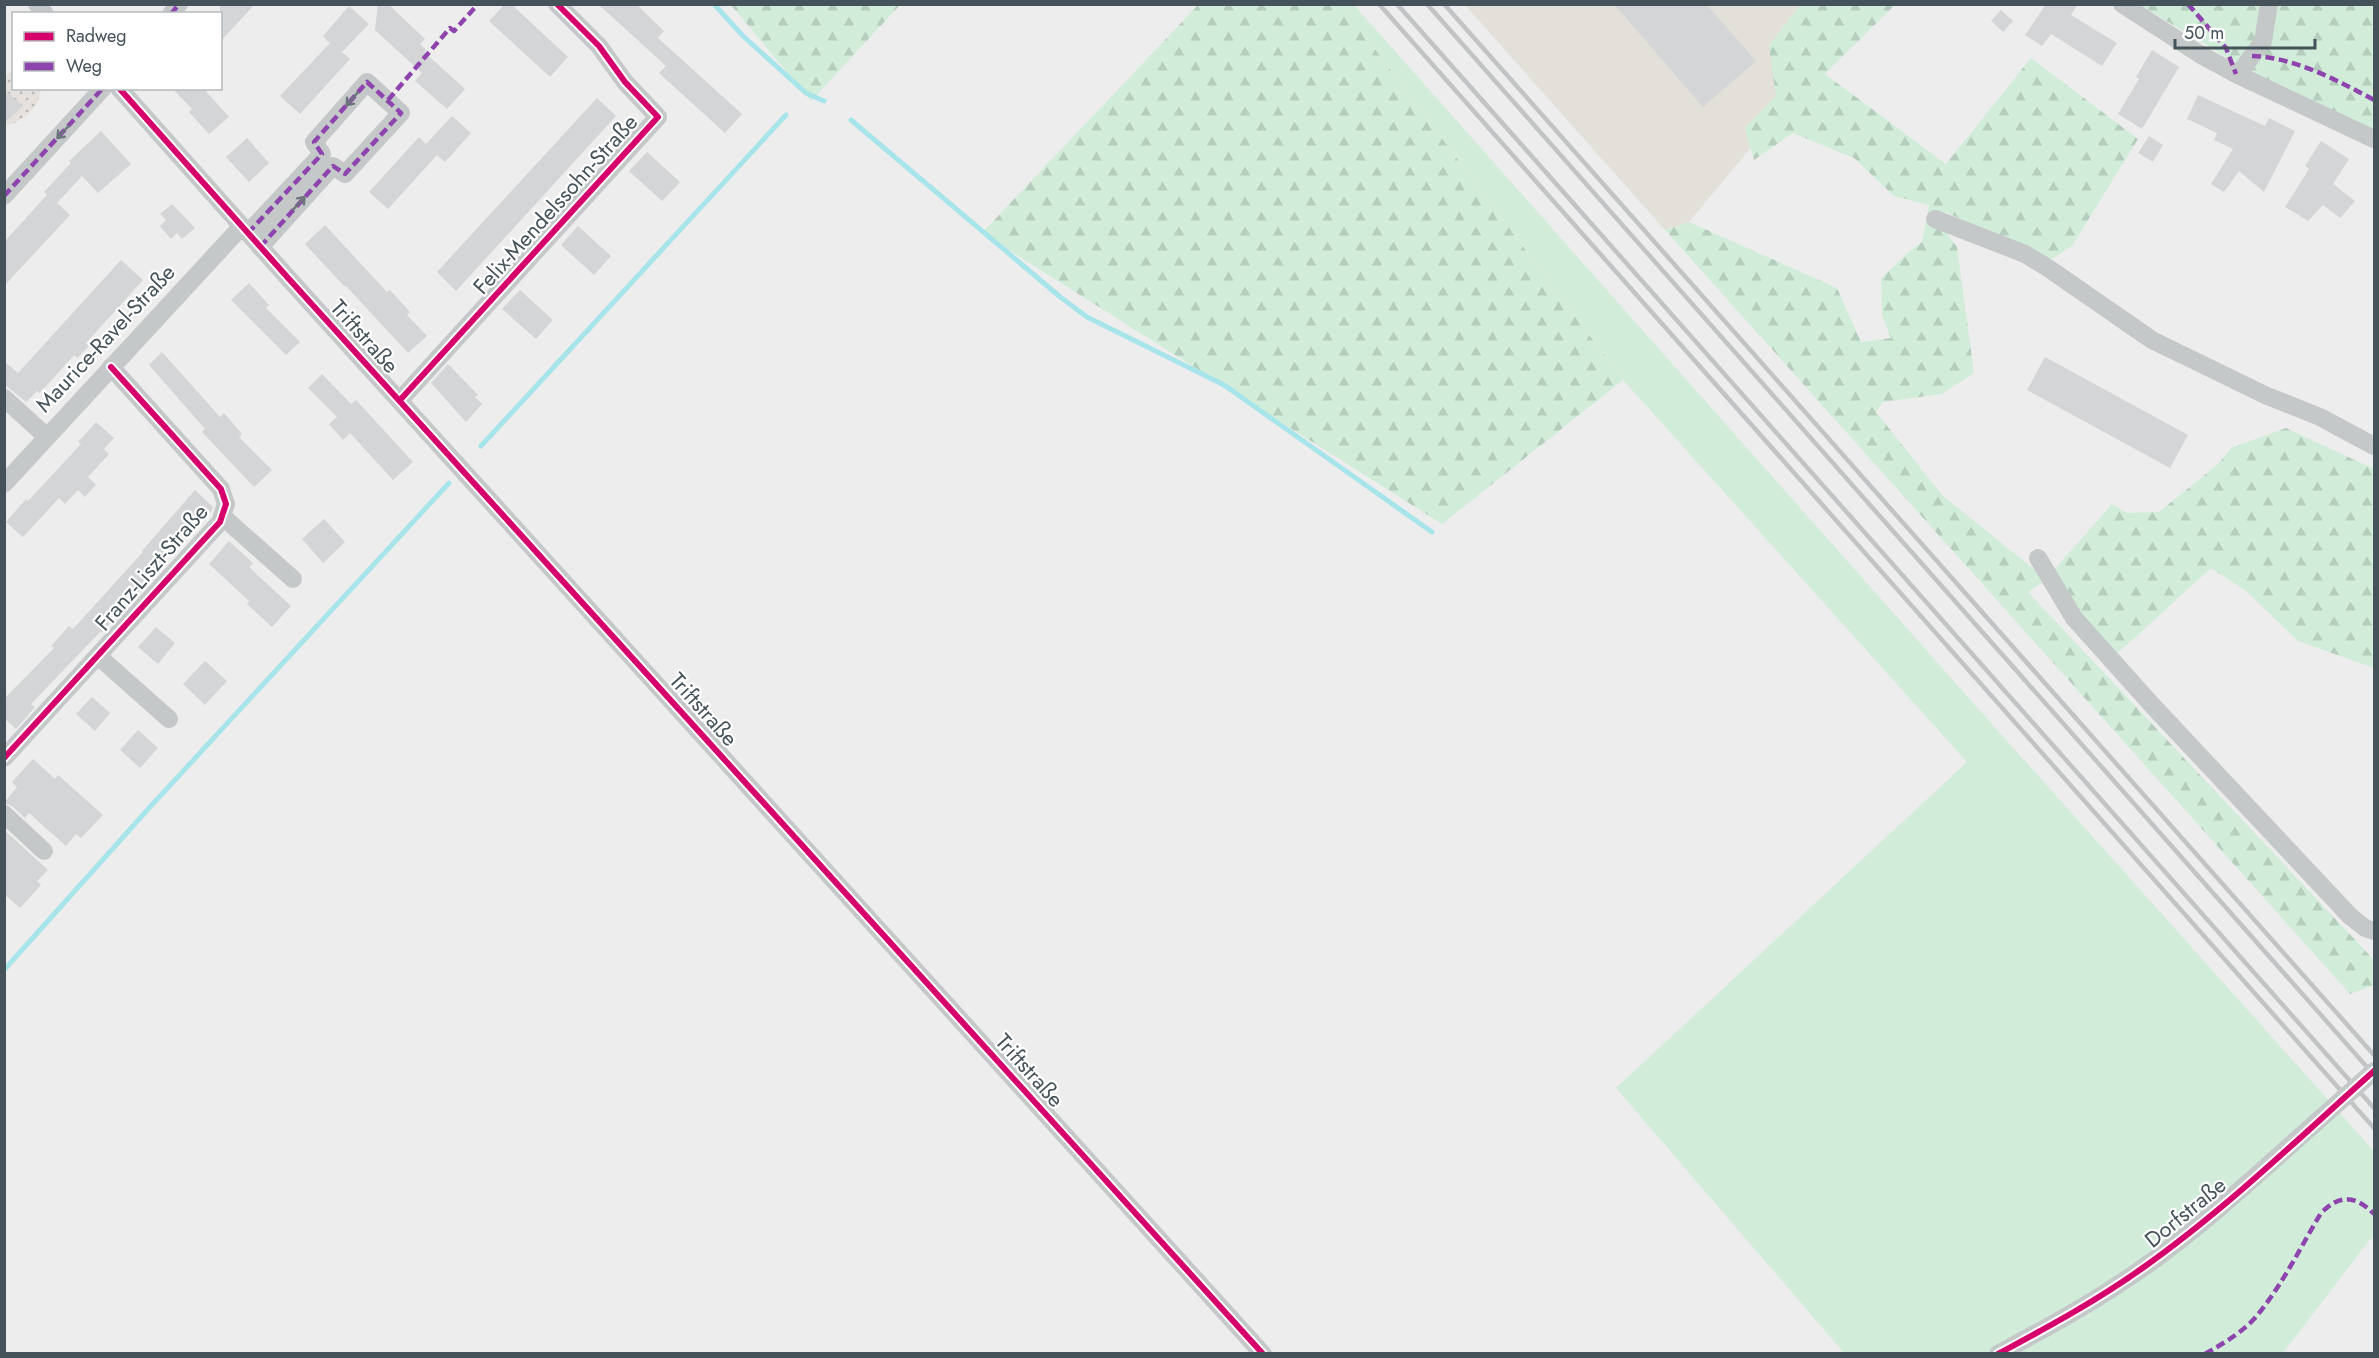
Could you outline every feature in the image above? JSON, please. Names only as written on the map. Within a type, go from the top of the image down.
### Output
[{"type":"street","name":"Felix-Mendelssohn-Straße","points":[[399,400],[475,321],[658,117],[625,82],[598,46],[557,4]]},
{"type":"street","points":[[2122,4],[2201,55],[2238,75],[2374,140]]},
{"type":"street","points":[[2238,75],[2263,41],[2269,4]]},
{"type":"street","points":[[367,82],[401,113],[345,174],[327,160],[314,142],[367,82]]},
{"type":"street","points":[[4,196],[101,90]]},
{"type":"street","name":"Triftstraße","points":[[121,90],[260,247],[1263,1353]]},
{"type":"street","points":[[260,247],[327,160]]},
{"type":"street","name":"Maurice-Ravel-Straße","points":[[4,484],[111,367],[245,229],[327,160]]},
{"type":"street","points":[[1935,219],[2025,254],[2152,340],[2265,395],[2320,417],[2374,446]]},
{"type":"street","name":"Franz-Liszt-Straße","points":[[4,758],[220,522],[226,504],[221,489],[111,367]]},
{"type":"street","points":[[4,398],[47,437]]},
{"type":"street","points":[[222,516],[294,579]]},
{"type":"street","points":[[2038,558],[2074,618],[2152,705],[2350,916],[2374,932]]},
{"type":"street","points":[[98,656],[169,719]]},
{"type":"street","points":[[4,814],[44,851]]},
{"type":"street","name":"Dorfstraße","points":[[1998,1353],[2084,1307],[2145,1267],[2212,1214],[2374,1071]]},
{"type":"shaded area","points":[[1465,5],[1825,5],[1787,104],[1689,222],[1665,230]]},
{"type":"green space","points":[[731,5],[900,5],[811,101]]},
{"type":"green space","points":[[1198,5],[1342,5],[1623,380],[1442,524],[982,233]]},
{"type":"green space","points":[[1342,5],[1354,5],[2374,1151],[2374,1242],[2371,1238],[2283,1353],[1844,1353],[1616,1088],[1967,762],[1623,380]]},
{"type":"green space","points":[[1800,5],[1895,5],[1825,74],[1946,164],[2031,58],[2138,139],[2072,246],[2047,262],[1946,212],[1941,225],[1957,247],[1974,373],[1942,394],[1883,402],[1876,412],[1942,495],[2046,579],[2112,504],[2127,513],[2159,512],[2218,464],[2231,448],[2286,428],[2374,469],[2374,668],[2298,641],[2246,591],[2211,568],[2118,653],[2046,580],[2028,592],[2374,960],[2374,985],[2350,994],[1665,230],[1689,222],[1837,288],[1861,342],[1891,338],[1882,315],[1881,278],[1922,242],[1929,205],[1894,196],[1854,158],[1793,133],[1754,160],[1745,128],[1776,96],[1769,46]]},
{"type":"green space","points":[[2140,5],[2374,5],[2374,130],[2248,70]]},
{"type":"sand","points":[[12,70],[12,90],[41,90],[38,101],[31,112],[9,125],[5,124],[4,78]]},
{"type":"building","points":[[220,4],[255,4],[222,40],[222,12],[220,12]]},
{"type":"building","points":[[378,4],[388,4],[425,39],[420,44],[426,50],[424,52],[465,89],[447,109],[415,81],[422,73],[375,30]]},
{"type":"building","points":[[505,4],[511,4],[568,57],[550,77],[489,21]]},
{"type":"building","points":[[598,4],[636,4],[664,31],[658,38],[742,114],[725,133],[659,73],[666,66]]},
{"type":"building","points":[[1614,4],[1706,4],[1756,61],[1703,107]]},
{"type":"building","points":[[2046,4],[2078,4],[2071,15],[2117,43],[2102,66],[2051,34],[2042,46],[2025,35]]},
{"type":"building","points":[[349,6],[369,24],[342,52],[350,59],[300,114],[280,96],[330,43],[323,36]]},
{"type":"building","points":[[2001,10],[2013,21],[2003,32],[1991,21]]},
{"type":"building","points":[[2152,50],[2179,67],[2142,129],[2118,114],[2139,79],[2136,77]]},
{"type":"building","points":[[4,89],[23,106],[4,123]]},
{"type":"building","points":[[174,90],[205,90],[229,117],[209,134],[189,112],[192,109]]},
{"type":"building","points":[[2198,95],[2265,126],[2269,118],[2295,131],[2264,192],[2239,171],[2224,192],[2211,184],[2233,149],[2214,140],[2217,133],[2187,119]]},
{"type":"building","points":[[597,98],[616,116],[456,291],[437,272]]},
{"type":"building","points":[[452,116],[471,133],[445,162],[437,155],[388,209],[369,192],[419,137],[426,144]]},
{"type":"building","points":[[101,131],[131,164],[98,193],[82,176],[57,203],[70,215],[4,286],[4,242],[47,195],[44,192],[71,163],[69,161]]},
{"type":"building","points":[[2149,136],[2163,145],[2153,162],[2138,153]]},
{"type":"building","points":[[247,138],[269,163],[249,182],[226,157]]},
{"type":"building","points":[[2321,141],[2349,159],[2333,184],[2355,201],[2340,218],[2323,205],[2308,221],[2285,207],[2309,169],[2305,166]]},
{"type":"building","points":[[647,152],[680,182],[662,201],[629,171]]},
{"type":"building","points":[[172,204],[195,228],[182,239],[177,233],[171,239],[160,226],[166,220],[160,214]]},
{"type":"building","points":[[325,225],[387,292],[390,290],[410,312],[407,315],[427,336],[408,353],[305,244]]},
{"type":"building","points":[[578,226],[611,256],[594,275],[561,245]]},
{"type":"building","points":[[121,260],[143,280],[86,343],[89,346],[77,358],[74,355],[40,393],[37,391],[26,402],[4,384],[4,361],[18,373]]},
{"type":"building","points":[[249,283],[269,305],[266,308],[300,342],[286,355],[231,300]]},
{"type":"building","points":[[520,290],[553,320],[536,339],[502,309]]},
{"type":"building","points":[[162,352],[220,417],[224,413],[242,434],[239,437],[272,470],[254,487],[202,432],[205,429],[149,365]]},
{"type":"building","points":[[2045,357],[2188,435],[2170,468],[2027,390]]},
{"type":"building","points":[[448,364],[478,395],[475,397],[482,404],[466,422],[431,383]]},
{"type":"building","points":[[322,374],[351,404],[356,400],[413,462],[393,480],[350,433],[343,440],[329,424],[337,417],[308,388]]},
{"type":"building","points":[[96,422],[114,438],[104,449],[109,454],[88,477],[96,485],[85,497],[78,490],[65,504],[59,498],[23,537],[6,522],[81,444],[78,442]]},
{"type":"building","points":[[195,490],[213,507],[212,510],[143,582],[146,584],[101,633],[31,704],[35,707],[16,729],[4,718],[4,699],[54,648],[51,646],[69,626],[73,629],[143,552]]},
{"type":"building","points":[[324,519],[345,542],[323,563],[302,539]]},
{"type":"building","points":[[229,541],[253,563],[249,567],[291,606],[272,627],[247,604],[249,601],[209,564]]},
{"type":"building","points":[[156,627],[175,643],[158,664],[138,647]]},
{"type":"building","points":[[205,661],[227,681],[205,705],[183,684]]},
{"type":"building","points":[[92,697],[110,713],[95,731],[76,714]]},
{"type":"building","points":[[138,730],[158,748],[140,768],[120,750]]},
{"type":"building","points":[[33,759],[55,779],[58,775],[103,815],[81,838],[76,834],[66,846],[29,813],[25,818],[12,806],[4,803],[17,787],[12,782]]},
{"type":"building","points":[[4,830],[48,870],[37,881],[41,885],[20,908],[4,894]]},
{"type":"waterway","points":[[714,4],[743,36],[806,93],[824,101]]},
{"type":"waterway","points":[[481,446],[786,115]]},
{"type":"waterway","points":[[851,120],[1059,296],[1087,317],[1224,385],[1432,532]]},
{"type":"waterway","points":[[4,970],[150,807],[449,483]]},
{"type":"railway","points":[[1379,4],[2374,1128]]},
{"type":"railway","points":[[1397,4],[2374,1108]]},
{"type":"railway","points":[[1427,4],[2374,1075]]},
{"type":"railway","points":[[1444,4],[2374,1055]]},
{"type":"marked path","points":[[173,12],[179,4]]},
{"type":"marked path","points":[[388,100],[450,28],[454,31],[478,4]]},
{"type":"marked path","points":[[2188,4],[2226,48],[2236,74]]},
{"type":"marked path","points":[[2252,56],[2268,57],[2300,65],[2374,100]]},
{"type":"marked path","points":[[248,233],[322,154],[314,142],[367,82],[401,113],[345,174],[333,166],[260,247]]},
{"type":"marked path","points":[[4,196],[101,90]]},
{"type":"marked path","points":[[2205,1354],[2237,1334],[2254,1319],[2282,1281],[2321,1213],[2328,1207],[2341,1200],[2354,1200],[2374,1214]]},
{"type":"cycle path","points":[[400,400],[658,117],[625,82],[599,46],[557,4]]},
{"type":"cycle path","points":[[121,90],[289,279],[1263,1354]]},
{"type":"cycle path","points":[[4,758],[220,522],[226,504],[221,489],[111,367]]},
{"type":"cycle path","points":[[1998,1354],[2091,1302],[2174,1245],[2262,1172],[2374,1071]]}]
